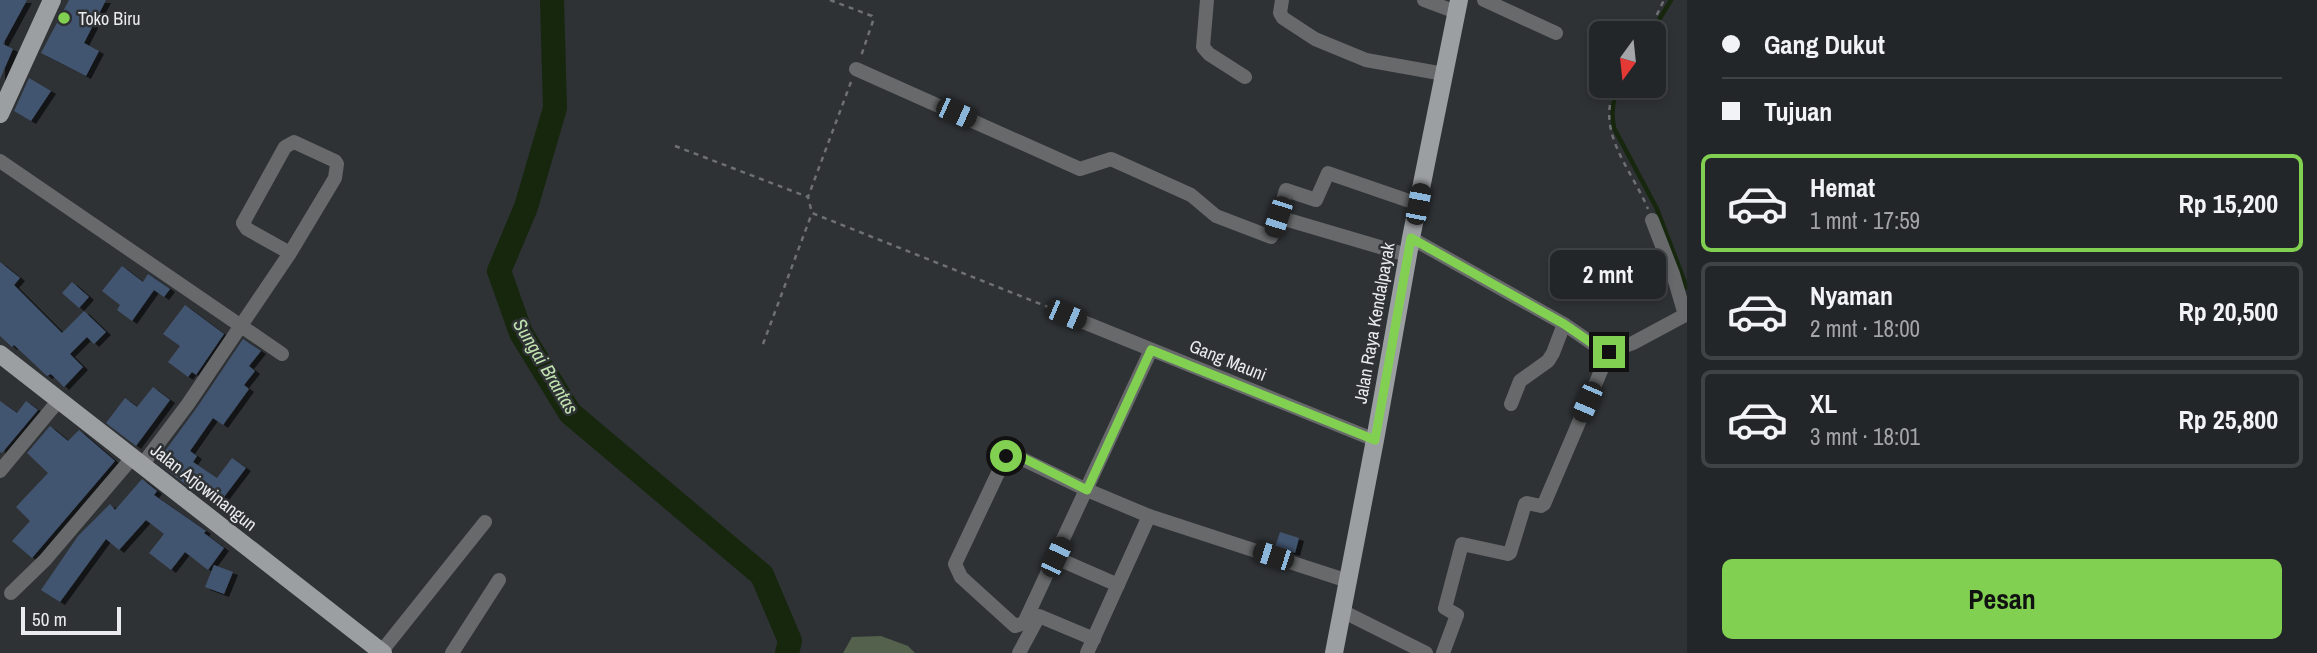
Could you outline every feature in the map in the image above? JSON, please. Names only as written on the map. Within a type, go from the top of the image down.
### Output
[{"type":"main road","points":[[0,114],[52,0]]},
{"type":"main road","name":"Jalan Raya Kendalpayak","points":[[1334,653],[1409,247],[1457,6]]},
{"type":"main road","name":"Jalan Arjowinangun","points":[[0,354],[375,650]]},
{"type":"street","points":[[1207,0],[1203,47],[1209,54],[1245,77]]},
{"type":"street","points":[[1282,0],[1280,6],[1283,18],[1315,39],[1366,60],[1444,74]]},
{"type":"street","points":[[1424,0],[1457,6]]},
{"type":"street","points":[[1484,0],[1556,33]]},
{"type":"street","points":[[856,69],[1080,169],[1111,159],[1191,195],[1216,216],[1271,237],[1286,190],[1316,200],[1328,173],[1418,204]]},
{"type":"street","points":[[11,593],[45,560],[188,404],[290,253],[335,178],[337,167],[335,161],[294,142],[285,147],[243,223],[247,229],[290,253]]},
{"type":"street","points":[[0,161],[282,355]]},
{"type":"street","points":[[1278,217],[1409,247],[1564,324],[1609,352],[1633,344],[1686,314],[1652,220]]},
{"type":"street","name":"Gang Mauni","points":[[1066,315],[1375,440]]},
{"type":"street","points":[[1511,404],[1520,381],[1548,360],[1553,353],[1564,324]]},
{"type":"street","points":[[1151,350],[1087,490],[1024,624],[1015,626],[961,578],[955,564],[1005,459],[1008,455],[1017,455],[1087,490],[1149,516],[1348,581]]},
{"type":"street","points":[[1443,653],[1457,615],[1445,608],[1462,544],[1510,553],[1525,505],[1544,504],[1609,352]]},
{"type":"street","points":[[0,471],[59,400]]},
{"type":"street","points":[[1019,653],[1040,616],[1091,646],[1149,516]]},
{"type":"street","points":[[375,650],[485,522]]},
{"type":"street","points":[[1063,561],[1118,585]]},
{"type":"street","points":[[452,653],[499,580]]},
{"type":"street","points":[[1342,611],[1426,653]]},
{"type":"path","points":[[763,344],[812,213],[808,197],[873,21],[872,16],[830,0]]},
{"type":"path","points":[[1654,21],[1664,0]]},
{"type":"path","points":[[1612,98],[1608,112],[1609,128],[1652,220]]},
{"type":"path","points":[[676,146],[808,197]]},
{"type":"path","points":[[812,213],[1066,315]]},
{"type":"green space","points":[[881,636],[908,646],[915,653],[843,653],[852,637]]},
{"type":"building","points":[[0,0],[27,0],[3,44],[13,49],[0,79]]},
{"type":"building","points":[[69,0],[106,0],[84,43],[99,51],[86,76],[41,53]]},
{"type":"building","points":[[29,78],[51,91],[31,121],[14,111]]},
{"type":"building","points":[[0,262],[20,278],[14,285],[62,333],[84,311],[106,332],[94,344],[87,337],[70,354],[83,367],[64,387],[0,336]]},
{"type":"building","points":[[122,266],[143,282],[148,274],[170,289],[164,297],[154,290],[132,321],[117,310],[120,305],[102,291]]},
{"type":"building","points":[[72,282],[89,297],[79,308],[62,293]]},
{"type":"building","points":[[185,305],[224,334],[196,375],[192,372],[188,377],[168,362],[180,346],[163,334]]},
{"type":"building","points":[[243,339],[261,351],[249,366],[255,371],[244,385],[249,389],[223,425],[213,418],[190,451],[197,456],[193,462],[217,478],[232,458],[246,468],[221,501],[206,490],[202,495],[190,488],[157,462]]},
{"type":"building","points":[[153,387],[170,400],[136,446],[106,423],[125,398],[137,407]]},
{"type":"building","points":[[0,401],[17,413],[26,401],[38,410],[2,453],[0,452]]},
{"type":"building","points":[[50,426],[68,441],[79,430],[115,461],[32,558],[12,541],[30,521],[16,507],[48,473],[27,453]]},
{"type":"building","points":[[142,479],[157,491],[154,495],[206,531],[204,533],[224,548],[208,570],[185,552],[171,570],[149,553],[164,534],[146,520],[119,550],[106,539],[60,602],[41,590],[78,536],[110,504],[115,510]]},
{"type":"building","points":[[1280,532],[1299,538],[1295,553],[1275,547]]},
{"type":"building","points":[[214,565],[233,572],[224,594],[205,587]]},
{"type":"waterway","name":"Sungai Brantas","points":[[552,0],[555,108],[526,207],[499,271],[521,333],[570,413],[762,575],[790,641],[787,653]]},
{"type":"waterway","points":[[1658,21],[1671,0]]},
{"type":"waterway","points":[[1615,98],[1614,128],[1657,209],[1687,288]]},
{"type":"place","name":"Toko Biru","points":[[64,18]]},
{"type":"route","points":[[1006,456],[1017,455],[1087,490],[1151,350],[1375,440],[1411,238],[1609,352]]}]
